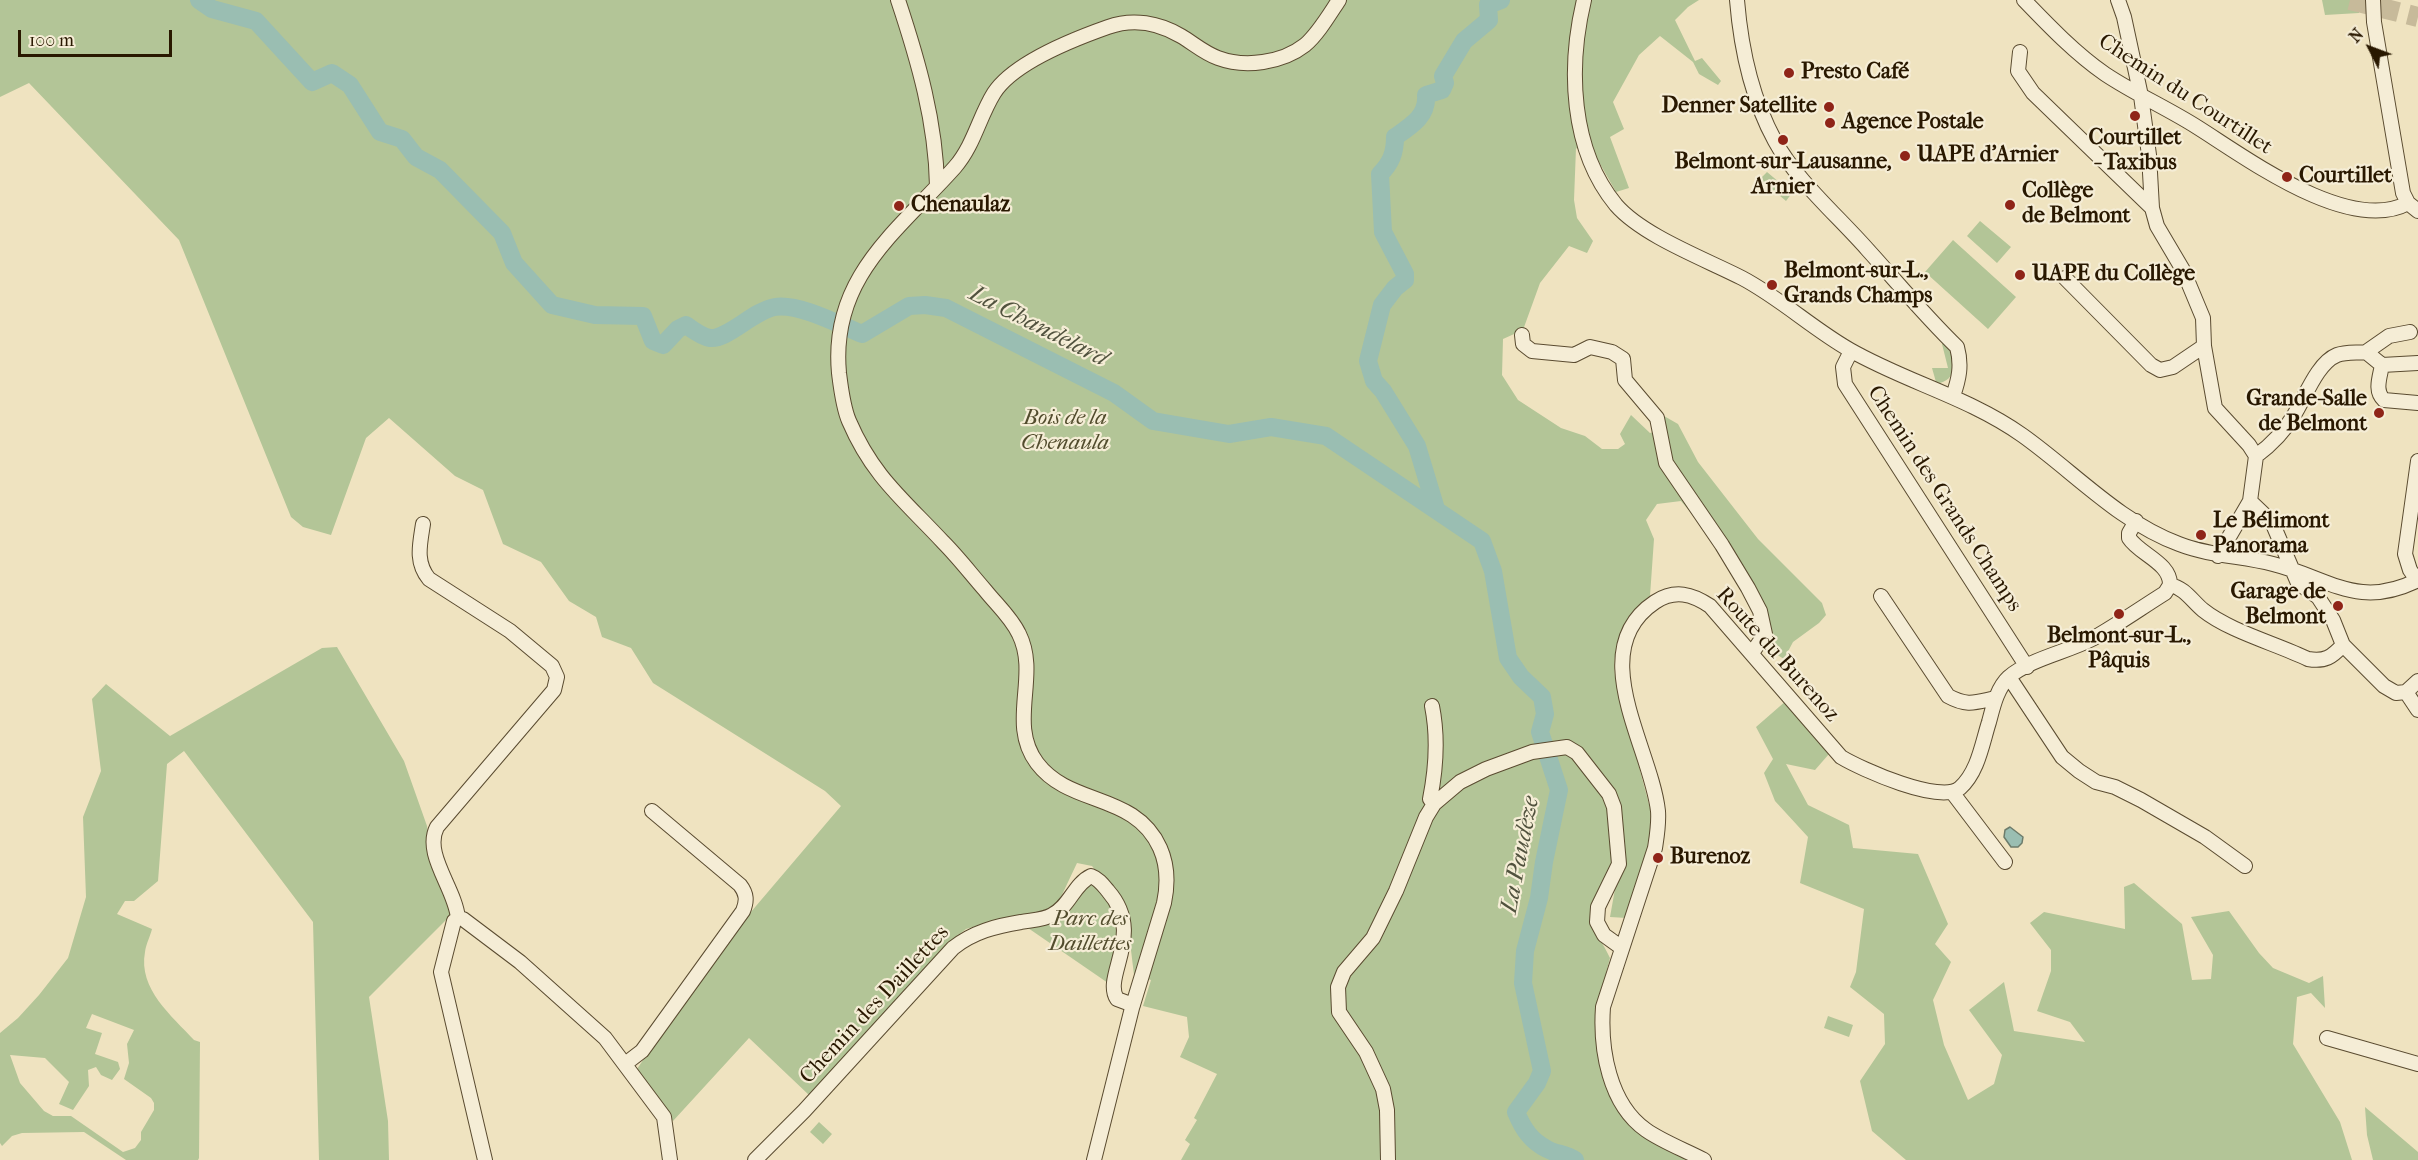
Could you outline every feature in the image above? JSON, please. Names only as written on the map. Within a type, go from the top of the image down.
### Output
[{"type":"street","points":[[898,0],[919,63],[931,124],[937,186]]},
{"type":"street","points":[[1094,1160],[1133,1005],[1146,967],[1167,887],[1167,872],[1161,851],[1149,830],[1133,814],[1057,782],[1039,766],[1030,752],[1022,726],[1026,654],[1014,626],[942,541],[885,484],[873,466],[848,418],[840,381],[838,343],[841,324],[854,285],[867,262],[886,238],[937,186],[969,149],[987,106],[1002,83],[1022,66],[1112,25],[1133,21],[1152,24],[1181,36],[1218,58],[1247,64],[1276,59],[1304,45],[1339,0]]},
{"type":"street","points":[[1584,0],[1574,61],[1576,111],[1593,165],[1616,205],[1648,231],[1752,283],[1817,330],[1851,351],[1953,396],[1997,419],[2024,436],[2136,521],[2178,544],[2218,556],[2258,561],[2358,592],[2396,590],[2418,580],[2410,570],[2405,554],[2418,461]]},
{"type":"street","points":[[1737,0],[1739,28],[1749,74],[1758,105],[1775,141],[1822,201],[1957,347],[1960,359],[1959,377],[1953,396]]},
{"type":"street","name":"Chemin du Courtillet","points":[[2024,0],[2068,44],[2103,73],[2175,113],[2279,179],[2320,198],[2363,210],[2413,207]]},
{"type":"street","points":[[2118,0],[2124,17],[2141,96],[2149,155],[2152,208],[2157,226],[2183,270],[2203,318],[2215,408],[2249,445],[2256,456],[2250,501],[2218,556]]},
{"type":"street","points":[[2373,0],[2374,22],[2403,193],[2413,207]]},
{"type":"street","points":[[2020,52],[2018,71],[2033,93],[2152,208]]},
{"type":"street","points":[[2065,278],[2151,365],[2160,370],[2173,367],[2205,345]]},
{"type":"street","points":[[2256,456],[2272,445],[2294,415],[2307,389],[2326,364],[2337,355],[2366,352],[2389,336],[2410,332]]},
{"type":"street","points":[[1522,335],[1523,344],[1532,351],[1574,355],[1590,347],[1612,352],[1623,359],[1625,380],[1657,418],[1666,463],[1722,545],[1760,611],[1765,634],[1752,653]]},
{"type":"street","name":"Chemin des Grands Champs","points":[[1851,351],[1843,368],[1845,384],[2027,667]]},
{"type":"street","points":[[2366,352],[2382,365],[2418,363]]},
{"type":"street","points":[[2382,365],[2378,392],[2380,396],[2384,400],[2418,403]]},
{"type":"street","points":[[2250,501],[2272,522],[2298,583],[2318,597],[2333,620],[2343,645],[2384,686],[2396,693],[2406,692],[2418,681]]},
{"type":"street","points":[[2005,862],[1952,792],[1959,790],[1971,776],[1996,698],[2009,677],[2091,639],[2165,593],[2170,580],[2165,572],[2129,538],[2129,533],[2136,521]]},
{"type":"street","points":[[423,524],[419,552],[421,566],[429,579],[510,631],[552,666],[557,677],[554,690],[437,827],[432,836],[432,848],[457,906],[458,918],[520,962],[605,1038],[664,1117],[670,1160]]},
{"type":"street","points":[[2170,585],[2179,587],[2204,611],[2221,622],[2308,659],[2323,660],[2332,657],[2343,645]]},
{"type":"street","name":"Route du Burenoz","points":[[1704,1160],[1645,1129],[1625,1110],[1613,1084],[1604,1048],[1603,1007],[1655,848],[1659,829],[1653,790],[1624,685],[1623,649],[1629,629],[1639,615],[1664,596],[1680,594],[1696,596],[1710,606],[1841,757],[1858,767],[1929,792],[1952,792]]},
{"type":"street","points":[[1881,596],[1948,696],[1960,703],[1972,704],[1996,698]]},
{"type":"street","points":[[2009,677],[2062,757],[2079,771],[2096,782],[2115,787],[2141,800],[2205,837],[2245,866]]},
{"type":"street","points":[[2406,692],[2418,710]]},
{"type":"street","points":[[1432,706],[1435,761],[1430,799],[1434,804]]},
{"type":"street","points":[[1388,1160],[1387,1110],[1383,1089],[1366,1052],[1339,1012],[1338,987],[1344,972],[1373,938],[1396,891],[1426,817],[1434,804],[1460,782],[1486,769],[1532,752],[1567,747],[1577,753],[1609,794],[1614,807],[1619,864],[1598,907],[1597,922],[1604,935],[1622,948]]},
{"type":"street","points":[[625,1064],[642,1051],[746,904],[745,891],[740,885],[652,812]]},
{"type":"street","name":"Chemin des Daillettes","points":[[755,1160],[804,1111],[953,948],[972,934],[1052,916],[1066,904],[1085,879],[1091,876],[1097,878],[1119,908],[1125,934],[1113,989],[1117,999],[1133,1005]]},
{"type":"street","points":[[458,918],[454,921],[441,972],[484,1160]]},
{"type":"street","points":[[2327,1038],[2418,1064]]},
{"type":"green space","name":"Bois de la Chenaula","points":[[0,0],[1699,0],[1675,20],[1695,61],[1702,58],[1721,81],[1718,85],[1699,74],[1693,62],[1660,36],[1639,55],[1613,102],[1624,129],[1610,137],[1629,188],[1616,192],[1599,162],[1576,148],[1574,200],[1577,218],[1593,241],[1587,253],[1569,246],[1540,283],[1523,330],[1503,339],[1502,375],[1518,400],[1561,428],[1585,436],[1602,449],[1618,449],[1625,444],[1620,434],[1631,415],[1650,433],[1664,429],[1664,416],[1678,424],[1698,462],[1758,539],[1822,603],[1826,615],[1793,642],[1784,659],[1774,653],[1769,630],[1751,589],[1726,553],[1681,501],[1657,504],[1646,520],[1654,539],[1650,596],[1633,614],[1622,632],[1616,652],[1615,677],[1650,808],[1650,836],[1645,864],[1627,918],[1610,917],[1615,889],[1604,886],[1592,907],[1592,923],[1610,958],[1606,973],[1609,974],[1598,1011],[1615,1103],[1694,1160],[1181,1160],[1190,1144],[1185,1140],[1197,1120],[1194,1118],[1217,1074],[1180,1057],[1189,1037],[1187,1017],[1143,1006],[1151,980],[1134,975],[1126,909],[1092,866],[1077,863],[1060,899],[1047,911],[1005,918],[966,929],[946,945],[810,1096],[749,1038],[673,1121],[635,1072],[685,998],[739,926],[841,806],[825,791],[653,683],[631,648],[602,637],[596,617],[569,601],[541,562],[503,544],[483,490],[455,476],[389,418],[366,438],[331,535],[303,527],[291,517],[179,240],[29,83],[0,97]]},
{"type":"green space","points":[[2322,0],[2359,0],[2359,13],[2325,15]]},
{"type":"green space","points":[[1767,172],[1792,193],[1786,201],[1760,179]]},
{"type":"green space","points":[[1980,221],[2011,247],[1997,263],[1967,236]]},
{"type":"green space","points":[[1953,240],[2016,297],[1988,329],[1925,272]]},
{"type":"green space","points":[[1945,342],[1953,359],[1953,371],[1946,380],[1940,383],[1936,382],[1932,368],[1948,368],[1942,344]]},
{"type":"green space","points":[[337,647],[404,761],[427,826],[429,848],[452,914],[369,997],[388,1121],[389,1160],[319,1160],[313,922],[184,751],[167,764],[158,881],[134,901],[125,901],[117,914],[152,929],[146,946],[144,965],[152,990],[167,1011],[194,1040],[200,1042],[199,1158],[198,1160],[126,1160],[84,1132],[22,1133],[12,1136],[2,1146],[0,1143],[0,1033],[18,1018],[39,995],[68,958],[86,897],[83,817],[101,771],[92,699],[106,684],[170,736],[322,648]],"holes":[[[92,1014],[134,1030],[127,1044],[129,1063],[124,1079],[151,1098],[154,1110],[141,1132],[141,1140],[135,1148],[123,1152],[71,1116],[53,1116],[44,1111],[20,1083],[10,1055],[45,1058],[69,1082],[59,1104],[73,1110],[89,1086],[88,1070],[96,1067],[101,1075],[112,1080],[120,1069],[118,1062],[95,1054],[102,1033],[86,1028]]]},
{"type":"green space","points":[[1787,700],[1829,754],[1815,770],[1786,764],[1808,805],[1849,825],[1853,848],[1918,854],[1948,924],[1935,944],[1951,962],[1933,1000],[1944,1045],[1968,1100],[1994,1084],[2002,1055],[1969,1010],[2004,982],[2014,1031],[2085,1042],[2070,1022],[2037,1011],[2051,971],[2051,950],[2030,923],[2044,912],[2125,929],[2124,887],[2134,883],[2182,924],[2192,980],[2211,979],[2213,955],[2191,917],[2229,911],[2259,953],[2273,968],[2309,983],[2323,976],[2325,1008],[2311,993],[2297,997],[2293,1044],[2340,1122],[2352,1160],[1906,1160],[1872,1131],[1860,1081],[1885,1044],[1884,1014],[1850,987],[1856,972],[1864,909],[1800,883],[1808,837],[1775,801],[1764,773],[1773,759],[1756,727]]},
{"type":"green space","name":"Parc des Daillettes","points":[[1091,880],[1106,892],[1122,932],[1108,983],[1028,928],[1055,920],[1071,908]]},
{"type":"green space","points":[[1828,1016],[1853,1025],[1849,1037],[1824,1028]]},
{"type":"green space","points":[[2365,1107],[2418,1152],[2418,1160],[2373,1160],[2367,1135]]},
{"type":"green space","points":[[819,1122],[832,1134],[823,1144],[810,1132]]},
{"type":"water","points":[[2010,827],[2023,837],[2018,847],[2011,847],[2004,837],[2005,830]]},
{"type":"waterway","name":"La Chandelard","points":[[199,0],[212,9],[256,21],[312,82],[332,73],[350,85],[380,132],[402,139],[416,157],[440,170],[502,233],[514,263],[552,305],[595,315],[643,316],[653,341],[663,345],[678,329],[686,325],[704,336],[717,337],[775,307],[807,311],[862,334],[909,306],[925,305],[946,308],[1114,393],[1153,421],[1229,434],[1271,427],[1326,436],[1482,541],[1493,571],[1508,658],[1521,677],[1542,697],[1545,714],[1540,732],[1559,790],[1539,898],[1525,951],[1523,983],[1542,1071],[1537,1083],[1516,1112],[1525,1129],[1536,1142],[1550,1151],[1575,1160]]},
{"type":"waterway","name":"La Paudèze","points":[[1436,509],[1417,446],[1383,391],[1374,381],[1368,361],[1382,305],[1395,288],[1405,280],[1405,274],[1383,232],[1380,174],[1392,157],[1395,137],[1421,115],[1426,95],[1442,90],[1445,83],[1443,76],[1464,41],[1489,20],[1488,5],[1501,0]]},
{"type":"tunnel","points":[[2350,0],[2418,17]]},
{"type":"place","name":"Presto Café","points":[[1789,73]]},
{"type":"place","name":"Denner Satellite","points":[[1829,107]]},
{"type":"place","name":"Courtillet - Taxibus","points":[[2135,116]]},
{"type":"place","name":"Agence Postale","points":[[1830,123]]},
{"type":"place","name":"Belmont-sur-Lausanne, Arnier","points":[[1783,140]]},
{"type":"place","name":"UAPE d'Arnier","points":[[1905,156]]},
{"type":"place","name":"Courtillet","points":[[2287,177]]},
{"type":"place","name":"Collège de Belmont","points":[[2010,205]]},
{"type":"place","name":"Chenaulaz","points":[[899,206]]},
{"type":"place","name":"UAPE du Collège","points":[[2020,275]]},
{"type":"place","name":"Belmont-sur-L., Grands Champs","points":[[1772,285]]},
{"type":"place","name":"Grande-Salle de Belmont","points":[[2379,413]]},
{"type":"place","name":"Le Bélimont Panorama","points":[[2201,535]]},
{"type":"place","name":"Garage de Belmont","points":[[2338,606]]},
{"type":"place","name":"Belmont-sur-L., Pâquis","points":[[2119,614]]},
{"type":"place","name":"Burenoz","points":[[1658,858]]}]
